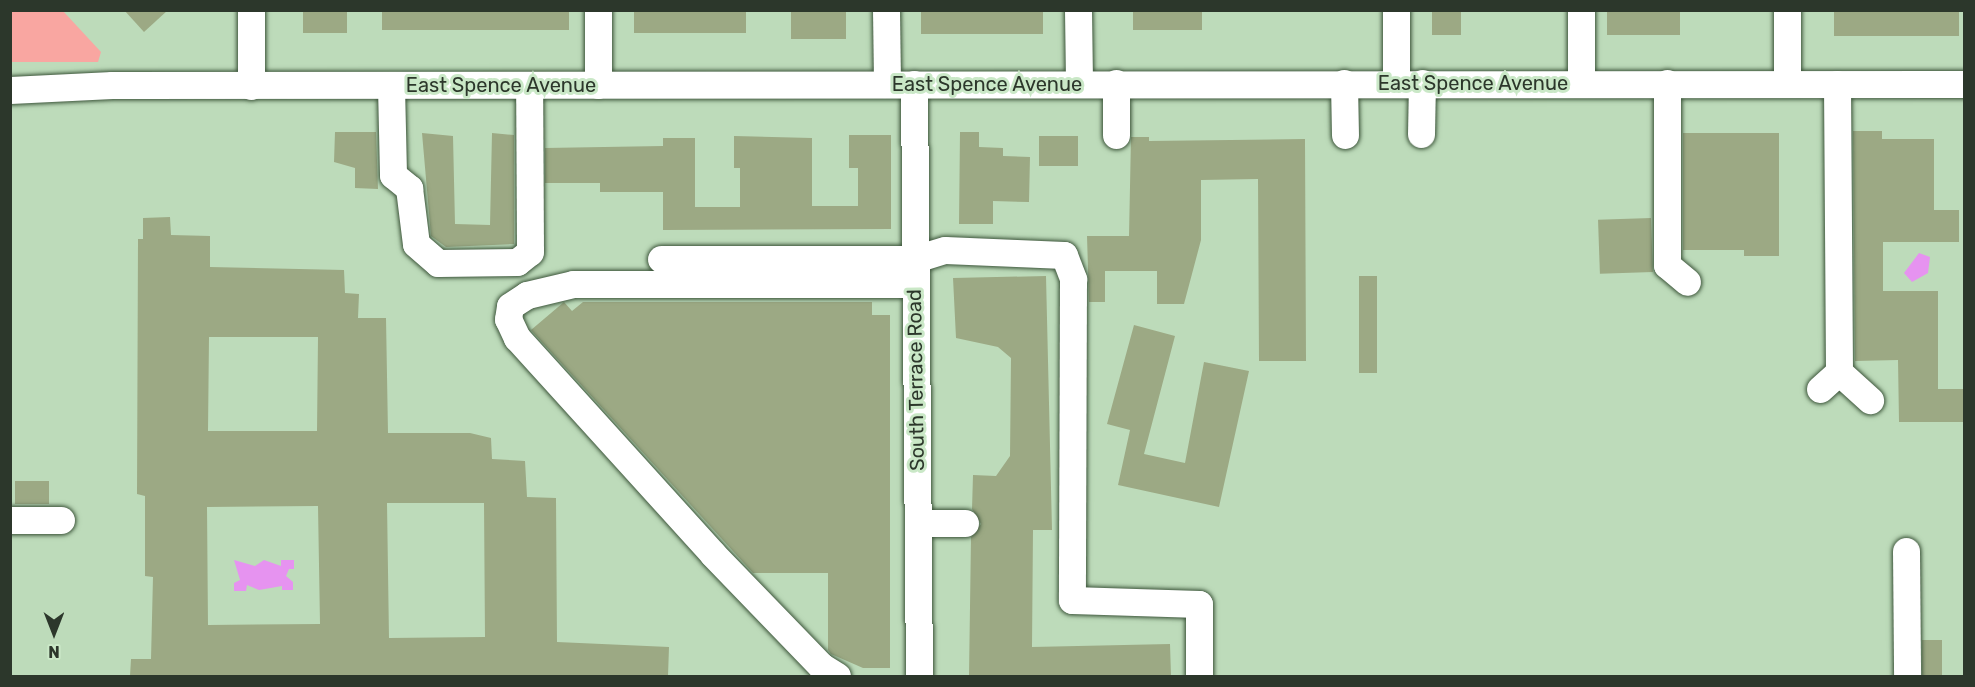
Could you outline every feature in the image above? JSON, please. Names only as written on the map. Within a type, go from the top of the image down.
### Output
[{"type":"street","points":[[251,10],[252,86]]},
{"type":"street","points":[[598,10],[598,85]]},
{"type":"street","points":[[886,10],[887,84]]},
{"type":"street","points":[[1078,10],[1079,83]]},
{"type":"street","points":[[1396,10],[1421,134]]},
{"type":"street","points":[[1581,10],[1581,82]]},
{"type":"street","points":[[1787,10],[1787,84]]},
{"type":"street","name":"East Spence Avenue","points":[[10,90],[112,85],[1581,82],[1965,84]]},
{"type":"street","points":[[1116,83],[1116,135]]},
{"type":"street","points":[[1344,83],[1345,135]]},
{"type":"street","points":[[1667,83],[1667,265],[1687,282]]},
{"type":"street","name":"South Terrace Road","points":[[914,84],[919,676]]},
{"type":"street","points":[[1837,84],[1830,381],[1870,400]]},
{"type":"street","points":[[391,86],[393,176],[409,188],[416,244],[438,263],[517,262],[530,252],[529,85]]},
{"type":"street","points":[[837,676],[821,666],[713,554],[517,338],[508,319],[510,306],[527,296],[573,284],[915,271],[945,250],[1064,255],[1073,279],[1072,600],[1199,604],[1199,676]]},
{"type":"street","points":[[661,259],[915,271]]},
{"type":"street","points":[[10,520],[61,520]]},
{"type":"street","points":[[918,523],[965,523]]},
{"type":"street","points":[[1906,551],[1907,676]]},
{"type":"shaded area","points":[[10,11],[63,11],[101,52],[98,62],[11,62]]},
{"type":"shaded area","points":[[1919,253],[1930,257],[1928,273],[1912,282],[1904,273]]},
{"type":"shaded area","points":[[234,560],[255,566],[264,560],[281,566],[281,560],[294,560],[294,569],[289,569],[286,576],[293,582],[293,590],[282,590],[282,586],[259,590],[247,585],[246,591],[234,591],[234,583],[240,580]]},
{"type":"building","points":[[124,10],[168,10],[144,32]]},
{"type":"building","points":[[303,10],[347,10],[347,33],[303,33]]},
{"type":"building","points":[[382,10],[569,10],[569,30],[382,30]]},
{"type":"building","points":[[634,10],[746,10],[746,33],[634,33]]},
{"type":"building","points":[[791,10],[846,10],[846,39],[791,39]]},
{"type":"building","points":[[921,10],[1043,10],[1043,34],[921,34]]},
{"type":"building","points":[[1133,10],[1202,10],[1202,30],[1133,30]]},
{"type":"building","points":[[1432,10],[1461,10],[1461,35],[1432,35]]},
{"type":"building","points":[[1607,10],[1680,10],[1680,35],[1607,35]]},
{"type":"building","points":[[1834,10],[1959,10],[1959,36],[1834,36]]},
{"type":"building","points":[[1853,131],[1882,131],[1882,139],[1934,139],[1934,210],[1959,210],[1959,242],[1883,242],[1883,291],[1938,291],[1938,389],[1965,389],[1965,422],[1899,422],[1898,360],[1855,361]]},
{"type":"building","points":[[335,132],[376,132],[378,189],[355,188],[355,168],[334,162]]},
{"type":"building","points":[[960,132],[979,132],[979,147],[1003,148],[1003,156],[1030,157],[1029,202],[993,201],[993,224],[959,224]]},
{"type":"building","points":[[422,133],[453,136],[455,224],[490,225],[492,133],[514,135],[514,244],[446,247],[431,236]]},
{"type":"building","points":[[1683,133],[1779,133],[1779,256],[1744,256],[1744,250],[1683,250]]},
{"type":"building","points":[[849,135],[891,135],[891,229],[663,230],[663,192],[600,192],[600,183],[545,183],[545,148],[663,146],[663,138],[695,138],[695,207],[740,207],[740,168],[734,168],[734,136],[812,138],[812,206],[858,206],[858,168],[849,168]]},
{"type":"building","points":[[1039,136],[1078,136],[1078,166],[1039,166]]},
{"type":"building","points":[[1131,137],[1149,137],[1149,141],[1305,139],[1306,361],[1259,361],[1258,179],[1201,180],[1201,240],[1184,304],[1157,304],[1157,271],[1105,271],[1105,302],[1089,302],[1087,236],[1129,236]]},
{"type":"building","points":[[170,217],[171,235],[210,236],[210,267],[344,270],[345,293],[359,294],[358,318],[386,318],[388,433],[470,433],[491,438],[492,459],[525,461],[527,497],[556,498],[557,642],[669,647],[668,676],[130,676],[131,659],[151,659],[153,577],[145,576],[145,496],[137,494],[138,239],[143,239],[143,218]],"holes":[[[209,337],[318,337],[317,431],[208,431]],[[387,503],[484,503],[485,637],[389,638]],[[318,506],[320,624],[208,625],[207,507]]]},
{"type":"building","points":[[1651,218],[1653,272],[1600,274],[1598,220]]},
{"type":"building","points":[[1046,276],[1052,530],[1033,530],[1032,647],[1170,644],[1171,676],[969,676],[971,537],[981,524],[972,509],[973,475],[996,476],[1010,456],[1011,358],[998,347],[956,338],[953,278]]},
{"type":"building","points":[[1359,276],[1377,276],[1377,373],[1359,373]]},
{"type":"building","points":[[564,302],[572,311],[583,302],[872,302],[872,315],[890,315],[890,668],[863,668],[831,654],[828,650],[828,573],[753,573],[531,330]]},
{"type":"building","points":[[1134,325],[1175,336],[1144,454],[1185,463],[1204,362],[1249,371],[1219,507],[1118,485],[1130,430],[1107,424]]},
{"type":"building","points":[[15,481],[49,481],[49,504],[15,504]]},
{"type":"building","points":[[1922,640],[1942,640],[1942,676],[1922,676]]}]
